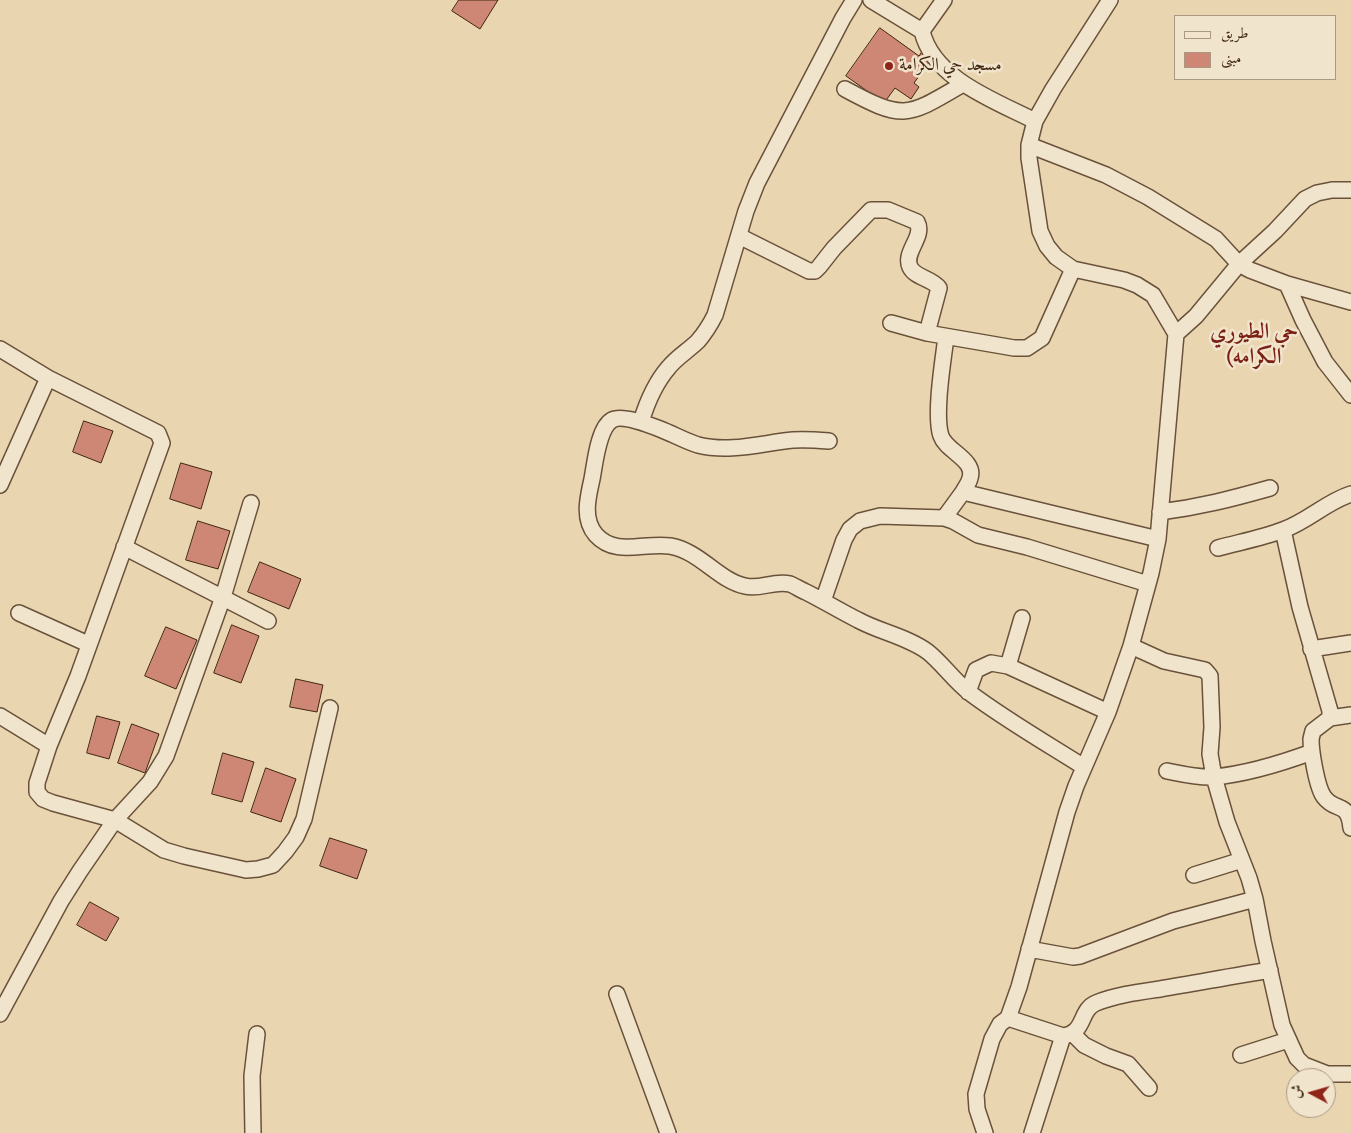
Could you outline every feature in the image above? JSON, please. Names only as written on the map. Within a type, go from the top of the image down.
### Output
[{"type":"street","points":[[641,422],[647,402],[656,384],[669,367],[707,330],[715,315],[746,211],[757,183],[854,0]]},
{"type":"street","points":[[871,0],[922,31]]},
{"type":"street","points":[[944,0],[922,31],[923,38],[936,59],[963,84],[1036,121]]},
{"type":"street","points":[[985,1133],[977,1109],[976,1094],[992,1039],[996,1030],[1008,1018],[1067,812],[1108,712],[1131,646],[1158,539],[1176,334],[1152,295],[1124,280],[1073,269],[1056,256],[1047,246],[1040,231],[1029,158],[1029,145],[1036,121],[1054,88],[1110,0]]},
{"type":"street","points":[[845,89],[872,104],[900,112],[926,106],[963,84]]},
{"type":"street","points":[[1029,145],[1106,175],[1148,197],[1216,239],[1239,264],[1287,284],[1351,302]]},
{"type":"street","points":[[1176,334],[1196,316],[1239,264],[1275,231],[1305,199],[1317,193],[1332,190],[1351,190]]},
{"type":"street","points":[[739,236],[809,271],[815,271],[834,248],[871,210],[888,210],[917,222],[920,231],[908,260],[912,270],[936,284],[939,288],[927,333]]},
{"type":"street","points":[[891,323],[946,337],[1014,348],[1027,348],[1042,338],[1073,269]]},
{"type":"street","points":[[1287,284],[1325,362],[1351,396]]},
{"type":"street","points":[[944,518],[963,492],[970,478],[969,467],[943,442],[940,434],[940,402],[946,337]]},
{"type":"street","points":[[0,349],[48,378],[158,433],[161,438],[160,448],[88,644],[72,693],[49,746],[37,783],[37,792],[43,799],[115,820],[164,850],[184,856],[246,870],[273,865],[286,852],[296,837],[304,819],[330,708]]},
{"type":"street","points":[[0,485],[48,378]]},
{"type":"street","points":[[829,441],[792,440],[750,447],[717,447],[698,445],[641,422],[619,418],[612,420],[606,426],[600,441],[587,504],[589,523],[596,535],[610,545],[629,548],[657,545],[681,549],[710,565],[733,582],[745,586],[757,587],[776,583],[790,584],[858,621],[914,644],[927,652],[968,692],[1084,767]]},
{"type":"street","points":[[1160,512],[1195,508],[1270,488]]},
{"type":"street","points":[[963,492],[1158,539]]},
{"type":"street","points":[[1218,548],[1283,530],[1319,512],[1333,500],[1351,494]]},
{"type":"street","points":[[0,1014],[61,901],[115,820],[150,782],[166,756],[223,597],[251,503]]},
{"type":"street","points":[[823,601],[844,540],[850,529],[860,521],[880,516],[944,518],[978,535],[1027,547],[1148,584]]},
{"type":"street","points":[[1283,530],[1300,607],[1330,711],[1330,718]]},
{"type":"street","points":[[124,547],[268,621]]},
{"type":"street","points":[[19,613],[88,644]]},
{"type":"street","points":[[1008,666],[1022,618]]},
{"type":"street","points":[[1312,649],[1351,643]]},
{"type":"street","points":[[1131,646],[1164,661],[1204,670],[1210,676],[1212,727],[1210,754],[1214,777],[1227,822],[1255,899],[1282,1025],[1297,1058],[1304,1065],[1327,1074],[1351,1074]]},
{"type":"street","points":[[968,692],[976,670],[983,665],[991,663],[1008,666],[1108,712]]},
{"type":"street","points":[[1351,715],[1330,718],[1313,731],[1311,739],[1320,791],[1330,803],[1344,808],[1350,818],[1351,828]]},
{"type":"street","points":[[0,716],[49,746]]},
{"type":"street","points":[[1167,771],[1214,777],[1270,766],[1312,752]]},
{"type":"street","points":[[1194,875],[1242,860]]},
{"type":"street","points":[[1029,949],[1073,957],[1080,956],[1173,921],[1255,899]]},
{"type":"street","points":[[1032,1133],[1068,1035],[1078,1029],[1090,1006],[1100,1001],[1136,993],[1270,970]]},
{"type":"street","points":[[617,994],[668,1133]]},
{"type":"street","points":[[1008,1018],[1068,1035],[1106,1056],[1125,1062],[1149,1088]]},
{"type":"street","points":[[253,1133],[252,1076],[257,1034]]},
{"type":"street","points":[[1241,1055],[1288,1040]]},
{"type":"building","points":[[459,0],[498,0],[480,29],[452,11]]},
{"type":"building","name":"مسجد حي الكرامة","points":[[880,28],[919,56],[923,50],[933,57],[914,83],[919,87],[911,99],[895,88],[884,103],[846,76]]},
{"type":"building","points":[[84,421],[113,431],[101,463],[73,452]]},
{"type":"building","points":[[181,463],[212,472],[201,509],[170,499]]},
{"type":"building","points":[[198,521],[230,531],[218,569],[186,560]]},
{"type":"building","points":[[260,562],[301,579],[289,609],[248,592]]},
{"type":"building","points":[[232,625],[259,636],[241,683],[214,673]]},
{"type":"building","points":[[166,627],[197,640],[176,689],[145,676]]},
{"type":"building","points":[[296,679],[323,685],[317,712],[290,707]]},
{"type":"building","points":[[97,716],[120,722],[109,759],[87,753]]},
{"type":"building","points":[[132,724],[159,734],[145,773],[118,763]]},
{"type":"building","points":[[223,753],[254,762],[242,802],[212,794]]},
{"type":"building","points":[[266,768],[296,779],[281,822],[251,812]]},
{"type":"building","points":[[330,838],[367,850],[357,879],[320,866]]},
{"type":"building","points":[[90,902],[119,918],[106,941],[77,925]]},
{"type":"place","name":"مسجد حي الكرامة","points":[[889,66]]},
{"type":"district","name":"حي الطيوري (الكرامه","points":[[1254,346]]}]
